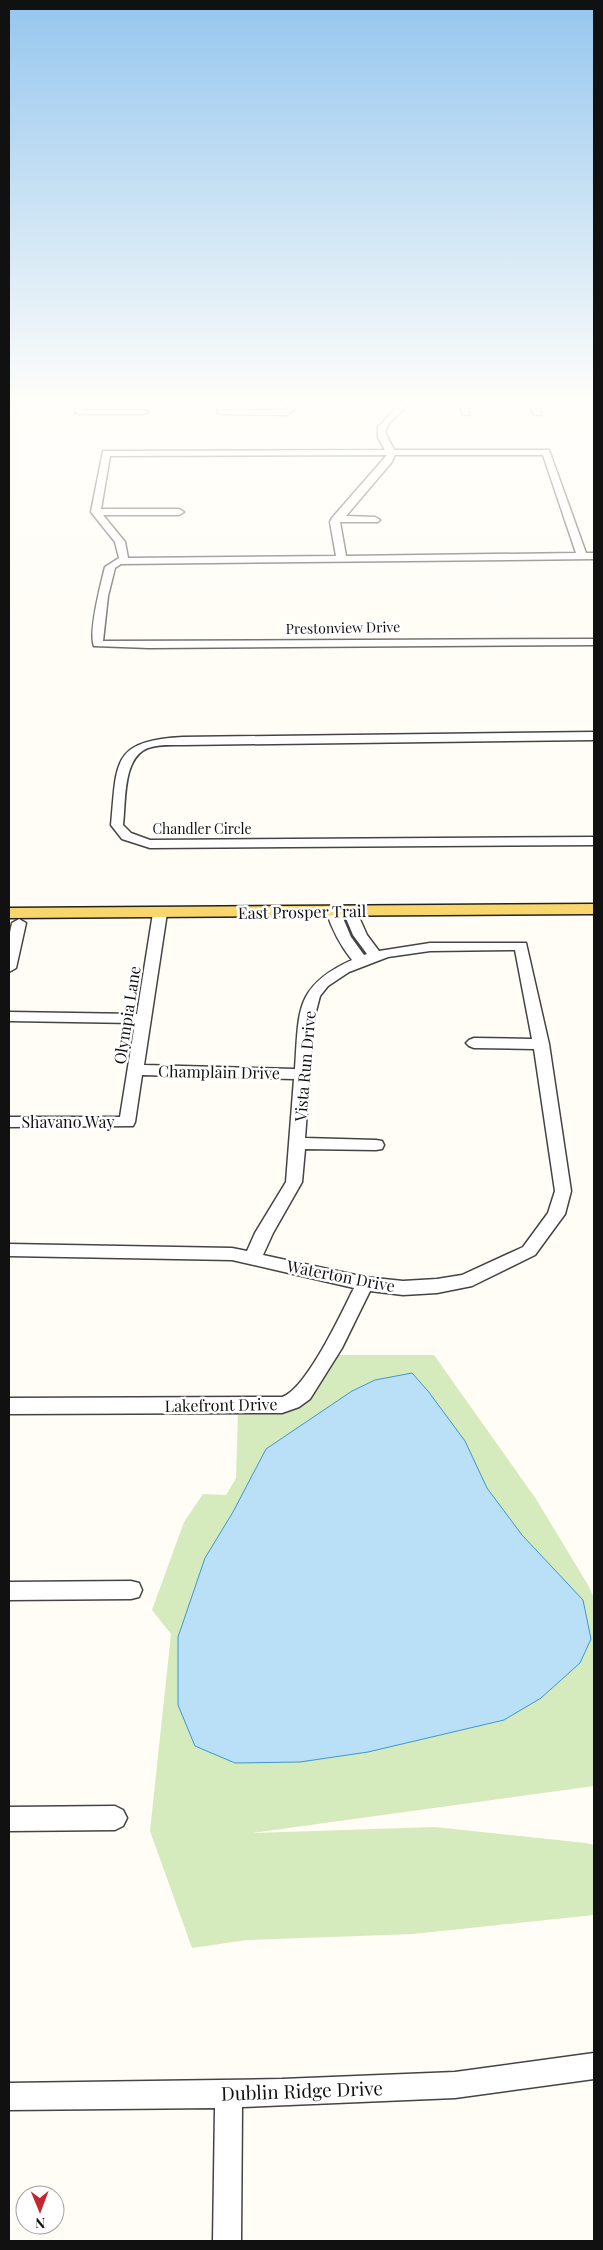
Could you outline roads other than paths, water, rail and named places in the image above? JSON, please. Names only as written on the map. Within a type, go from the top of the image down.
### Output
[{"type":"main road","name":"East Prosper Trail","points":[[12,920],[343,916],[594,909]]},
{"type":"main road","name":"East Prosper Trail","points":[[343,916],[594,919]]},
{"type":"street","points":[[341,558],[335,526],[337,518],[344,510]]},
{"type":"street","points":[[566,510],[582,556]]},
{"type":"street","points":[[96,512],[120,542],[124,560],[594,556]]},
{"type":"street","points":[[96,512],[179,512]]},
{"type":"street","points":[[337,518],[375,520]]},
{"type":"street","name":"Prestonview Drive","points":[[124,560],[114,562],[114,565],[110,567],[103,596],[98,644],[594,642]]},
{"type":"street","name":"Chandler Circle","points":[[594,736],[156,743],[138,748],[127,759],[117,824],[122,833],[132,839],[150,844],[594,841]]},
{"type":"street","points":[[343,916],[375,955]]},
{"type":"street","points":[[343,916],[348,948],[360,960]]},
{"type":"street","name":"Olympia Lane","points":[[127,1122],[160,918]]},
{"type":"street","points":[[9,968],[12,920]]},
{"type":"street","name":"Vista Run Drive","points":[[253,1258],[264,1233],[294,1182],[299,1143],[306,1019],[314,994],[332,976],[360,960],[375,955],[426,947],[521,946]]},
{"type":"street","name":"Waterton Drive","points":[[9,1250],[232,1254],[365,1284],[403,1288],[437,1286],[466,1281],[529,1251],[544,1234],[556,1214],[563,1191],[541,1044],[521,946]]},
{"type":"street","points":[[9,1016],[144,1019]]},
{"type":"street","points":[[474,1043],[541,1044]]},
{"type":"street","name":"Champlain Drive","points":[[136,1070],[302,1074]]},
{"type":"street","name":"Shavano Way","points":[[9,1122],[127,1122]]},
{"type":"street","points":[[299,1143],[376,1145]]},
{"type":"street","name":"Lakefront Drive","points":[[9,1406],[282,1405],[292,1402],[303,1394],[335,1344],[365,1284]]},
{"type":"street","points":[[9,1591],[131,1590]]},
{"type":"street","points":[[9,1819],[115,1818]]},
{"type":"street","name":"Dublin Ridge Drive","points":[[9,2097],[229,2093],[455,2085],[594,2066]]},
{"type":"street","points":[[227,2241],[229,2093]]},
{"type":"water","points":[[412,1373],[428,1391],[465,1441],[487,1488],[522,1535],[583,1600],[591,1639],[580,1663],[541,1698],[504,1720],[368,1752],[300,1762],[235,1763],[195,1746],[178,1705],[178,1637],[205,1558],[233,1512],[266,1449],[352,1391],[375,1380]]}]
